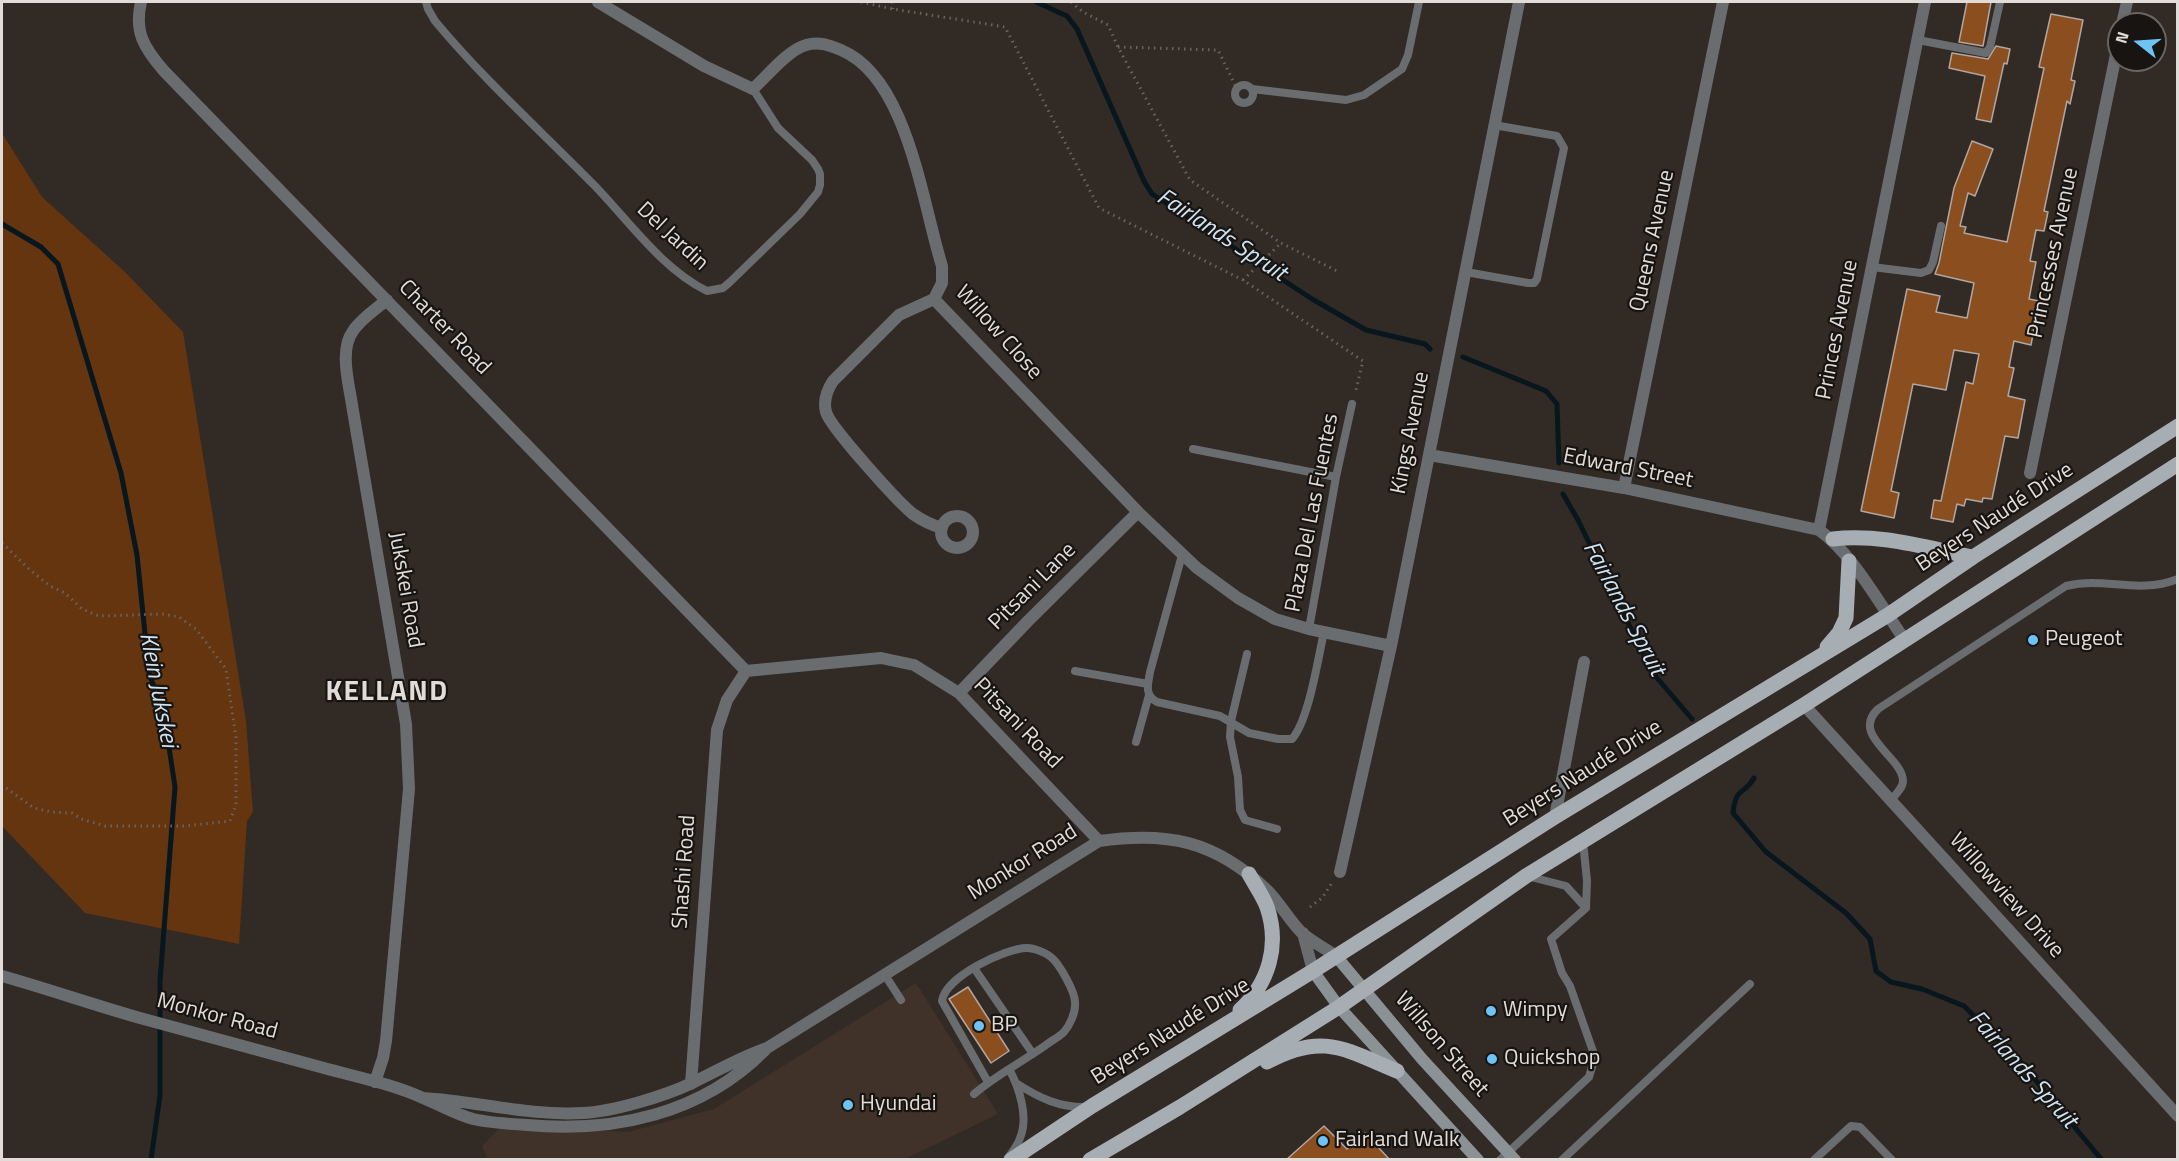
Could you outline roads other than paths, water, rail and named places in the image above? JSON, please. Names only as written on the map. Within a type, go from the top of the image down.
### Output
[{"type":"main road","name":"Beyers Naudé Drive","points":[[1009,1160],[1555,817],[1888,615],[1973,557],[2178,426]]},
{"type":"main road","points":[[1090,1160],[1180,1107],[1339,1007],[1526,876],[1804,705],[2178,464]]},
{"type":"main road","points":[[1833,539],[1865,537],[1973,557]]},
{"type":"main road","points":[[1822,654],[1839,633],[1846,618],[1850,561]]},
{"type":"main road","points":[[1225,1025],[1256,990],[1270,963],[1273,950],[1273,935],[1266,906],[1249,874]]},
{"type":"main road","points":[[1180,1107],[1277,1056],[1305,1046],[1323,1045],[1340,1048],[1397,1071]]},
{"type":"street","name":"Charter Road","points":[[141,2],[138,25],[143,42],[152,57],[746,671]]},
{"type":"street","points":[[598,2],[704,66],[753,89]]},
{"type":"street","name":"Kings Avenue","points":[[1340,872],[1390,646],[1520,2]]},
{"type":"street","name":"Queens Avenue","points":[[1624,488],[1723,2]]},
{"type":"street","name":"Princes Avenue","points":[[1819,530],[1925,2]]},
{"type":"street","name":"Willow Close","points":[[753,89],[793,52],[805,45],[819,43],[846,52],[878,79],[906,132],[942,266],[942,283],[934,299],[1138,512],[1182,555],[1238,598],[1275,619],[1309,629],[1390,646]]},
{"type":"street","name":"Princesses Avenue","points":[[2030,474],[2112,72]]},
{"type":"street","points":[[934,299],[899,315],[834,381],[827,391],[825,410],[841,436],[910,512],[928,524],[942,528]]},
{"type":"street","name":"Jukskei Road","points":[[375,1082],[386,1041],[410,768],[406,724],[352,405],[346,357],[349,338],[353,331],[387,300]]},
{"type":"street","name":"Edward Street","points":[[1429,455],[1624,488],[1819,530]]},
{"type":"street","name":"Pitsani Lane","points":[[959,693],[1138,512]]},
{"type":"street","points":[[1819,530],[1833,539],[1904,639]]},
{"type":"street","name":"Pitsani Road","points":[[746,671],[881,658],[914,665],[959,693],[1099,841]]},
{"type":"street","points":[[1555,817],[1584,662]]},
{"type":"street","name":"Shashi Road","points":[[691,1084],[717,730],[727,700],[746,671]]},
{"type":"street","name":"Willowview Drive","points":[[1804,705],[2178,1116]]},
{"type":"street","name":"Monkor Road","points":[[423,1098],[519,1110],[584,1113],[654,1097],[691,1084],[738,1058],[767,1048],[1099,841],[1150,836],[1187,841],[1229,861],[1269,891],[1303,933],[1336,956]]},
{"type":"street","name":"Monkor Road","points":[[1303,933],[1313,971]]},
{"type":"street","name":"Willson Street","points":[[1336,956],[1508,1157]]},
{"type":"street","points":[[1313,971],[1339,1007],[1478,1160]]},
{"type":"street","name":"Monkor Road","points":[[2,976],[141,1018],[375,1082],[423,1098],[446,1110],[494,1123],[568,1128],[610,1125],[658,1113],[695,1100],[746,1070],[767,1048]]},
{"type":"lane","name":"Del Jardin","points":[[426,2],[440,27],[511,104],[593,184],[662,257],[683,276],[707,291],[723,288],[730,282],[800,214],[818,192],[820,185],[818,169],[778,128],[753,89]]},
{"type":"lane","points":[[1252,89],[1254,95],[1252,100],[1241,103],[1237,99],[1235,94],[1242,85],[1252,89],[1346,100],[1364,95],[1402,69],[1408,55],[1419,2]]},
{"type":"lane","points":[[1917,40],[1986,53],[1990,47],[2000,2]]},
{"type":"lane","points":[[1466,272],[1528,284],[1534,283],[1537,279],[1564,148],[1557,136],[1494,125]]},
{"type":"lane","points":[[1872,267],[1921,273],[1929,270],[1941,226]]},
{"type":"lane","name":"Plaza Del Las Fuentes","points":[[1309,629],[1336,477],[1352,404]]},
{"type":"lane","points":[[1193,449],[1336,477]]},
{"type":"lane","points":[[1136,742],[1149,695],[1148,684],[1182,555]]},
{"type":"lane","points":[[1891,800],[1901,787],[1903,778],[1900,770],[1876,740],[1870,728],[1872,716],[1878,709],[2066,586],[2086,582],[2139,588],[2166,584],[2178,579]]},
{"type":"lane","points":[[1149,695],[1157,702],[1231,721],[1249,733],[1278,739],[1292,739],[1303,717],[1324,632]]},
{"type":"lane","points":[[1247,654],[1231,721],[1230,744],[1238,777],[1239,800],[1242,816],[1250,822],[1277,828]]},
{"type":"lane","points":[[1075,671],[1148,684]]},
{"type":"lane","points":[[1508,1157],[1589,1077],[1595,1057],[1551,939],[1586,908],[1587,881],[1583,841]]},
{"type":"lane","points":[[1526,876],[1566,886],[1586,908]]},
{"type":"lane","points":[[974,1094],[988,1082],[1033,1054],[1064,1031],[1073,1015],[1075,1001],[1067,980],[1053,959],[1045,954],[1028,948],[993,957],[948,987],[943,994],[942,1001],[988,1082]]},
{"type":"lane","points":[[974,969],[1033,1054]]},
{"type":"lane","points":[[885,975],[901,1000]]},
{"type":"lane","points":[[1563,1160],[1750,984]]},
{"type":"lane","points":[[1008,1069],[1016,1083],[1023,1121],[1021,1137],[1009,1160]]},
{"type":"lane","points":[[1016,1083],[1038,1097],[1055,1104],[1071,1107],[1092,1106]]},
{"type":"lane","points":[[1814,1160],[1851,1126],[1856,1126],[1892,1160]]},
{"type":"waterway","name":"Fairlands Spruit","points":[[1036,2],[1067,16],[1077,29],[1144,181],[1152,194],[1312,299],[1366,330],[1425,344],[1430,349]]},
{"type":"waterway","name":"Klein Jukskei","points":[[2,224],[41,247],[58,264],[121,473],[137,555],[149,673],[164,714],[175,787],[160,981],[160,1095],[151,1160]]},
{"type":"waterway","name":"Fairlands Spruit","points":[[1463,357],[1546,391],[1557,404],[1559,463]]},
{"type":"waterway","name":"Fairlands Spruit","points":[[1563,494],[1652,672],[1692,719]]},
{"type":"waterway","name":"Fairlands Spruit","points":[[1754,778],[1738,794],[1733,813],[1766,852],[1846,913],[1870,939],[1876,971],[1891,982],[1922,989],[1964,1006],[2018,1059],[2102,1160]]},
{"type":"place","name":"Peugeot","points":[[2033,640]]},
{"type":"place","name":"Wimpy","points":[[1491,1011]]},
{"type":"place","name":"BP","points":[[979,1026]]},
{"type":"place","name":"Quickshop","points":[[1492,1059]]},
{"type":"place","name":"Hyundai","points":[[848,1105]]},
{"type":"place","name":"Fairland Walk","points":[[1323,1141]]},
{"type":"district","name":"KELLAND","points":[[387,693]]}]
